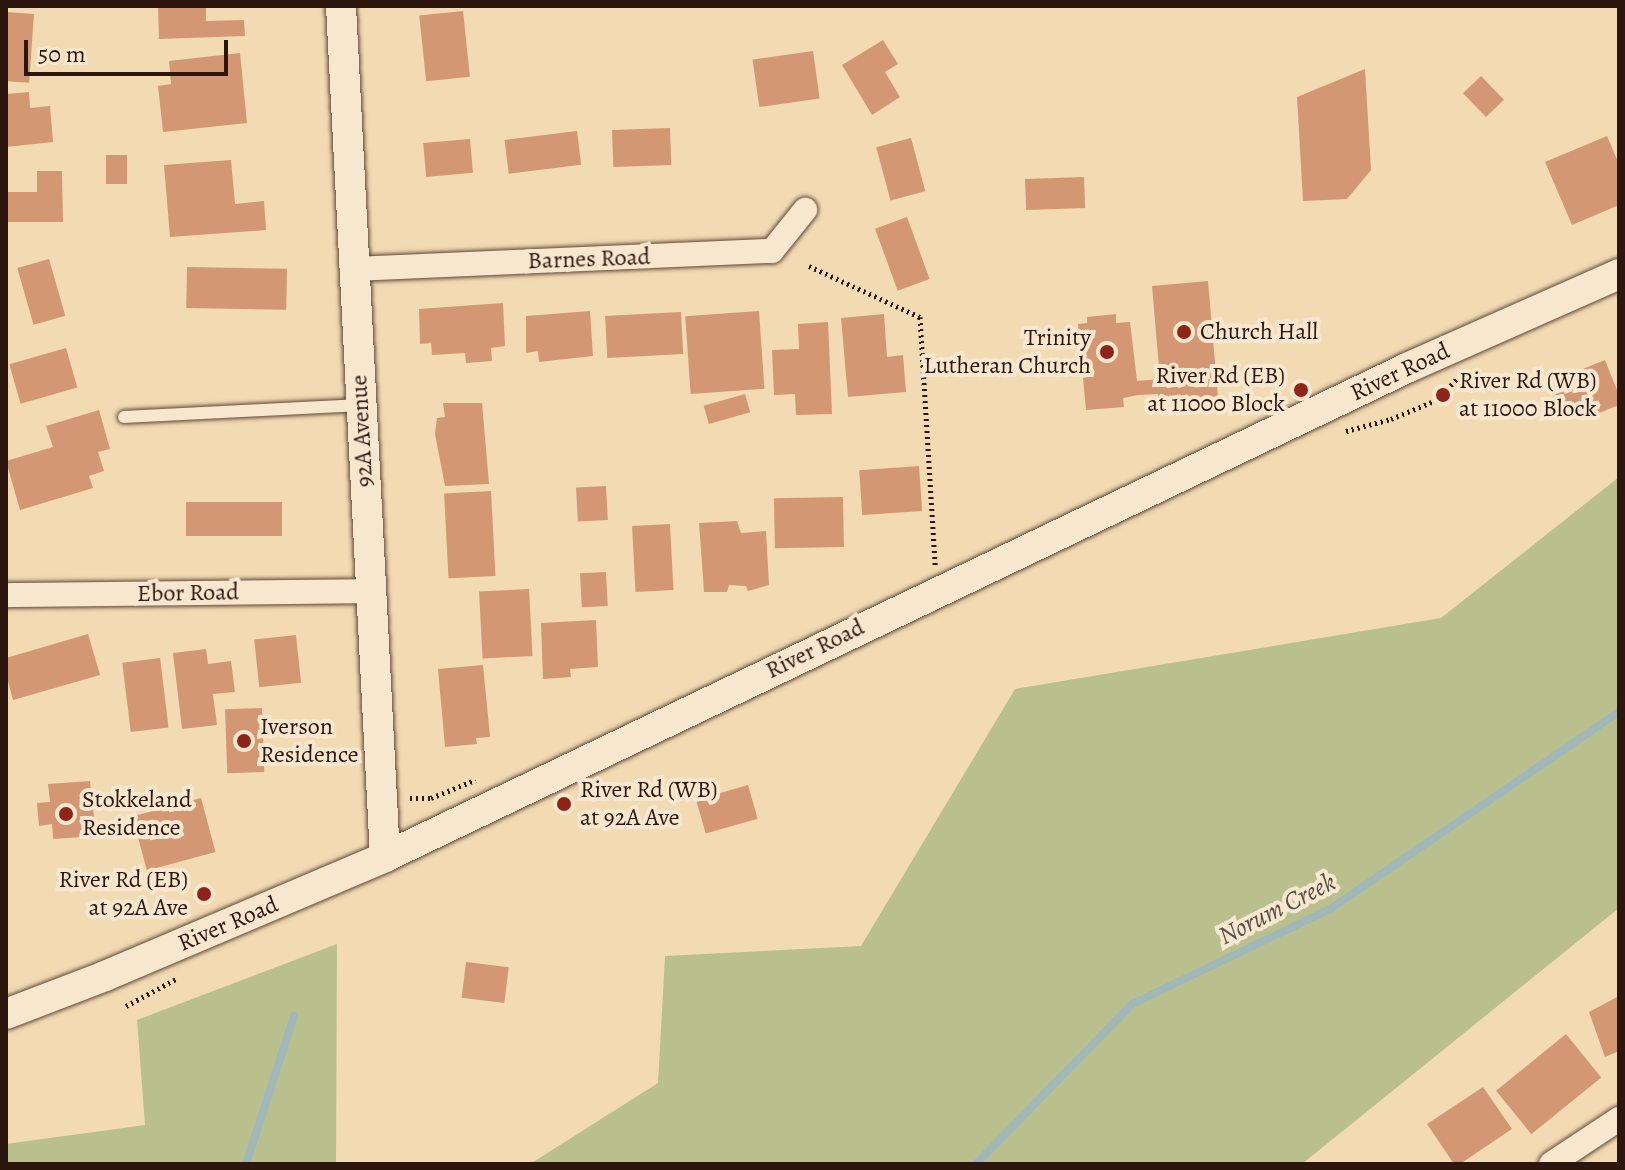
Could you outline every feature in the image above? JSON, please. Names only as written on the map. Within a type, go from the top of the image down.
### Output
[{"type":"street","name":"92A Avenue","points":[[341,6],[385,857]]},
{"type":"street","name":"Barnes Road","points":[[354,269],[772,251],[805,210]]},
{"type":"street","name":"River Road","points":[[6,1014],[385,857],[936,590],[1407,368],[1619,274]]},
{"type":"street","name":"Ebor Road","points":[[6,595],[370,591]]},
{"type":"street","points":[[1551,1164],[1619,1119]]},
{"type":"lane","points":[[124,417],[361,405]]},
{"type":"path","points":[[809,266],[920,317],[936,590]]},
{"type":"green space","points":[[1619,477],[1619,908],[1302,1164],[530,1164],[658,1083],[665,956],[861,946],[1015,689],[1441,618]]},
{"type":"green space","points":[[337,944],[336,1164],[6,1164],[6,1144],[145,1125],[137,1020]]},
{"type":"building","points":[[158,6],[206,6],[206,21],[244,20],[245,36],[159,39]]},
{"type":"building","points":[[463,11],[470,77],[426,81],[419,16]]},
{"type":"building","points":[[6,12],[34,14],[29,83],[6,81]]},
{"type":"building","points":[[883,40],[898,64],[885,72],[900,97],[872,115],[842,65]]},
{"type":"building","points":[[813,51],[820,99],[759,107],[753,59]]},
{"type":"building","points":[[240,53],[247,123],[163,132],[158,86],[171,84],[169,61]]},
{"type":"building","points":[[1365,69],[1371,170],[1347,199],[1303,201],[1297,97]]},
{"type":"building","points":[[1481,76],[1504,100],[1486,117],[1463,93]]},
{"type":"building","points":[[29,92],[30,108],[50,106],[53,142],[6,147],[6,94]]},
{"type":"building","points":[[670,128],[671,165],[613,167],[612,130]]},
{"type":"building","points":[[577,131],[581,165],[509,174],[505,140]]},
{"type":"building","points":[[1607,136],[1619,164],[1619,205],[1572,225],[1545,162]]},
{"type":"building","points":[[911,138],[925,191],[890,200],[876,147]]},
{"type":"building","points":[[470,139],[473,173],[426,177],[423,143]]},
{"type":"building","points":[[106,155],[127,155],[127,184],[106,184]]},
{"type":"building","points":[[231,160],[235,204],[264,201],[266,230],[170,237],[164,165]]},
{"type":"building","points":[[37,171],[62,171],[63,222],[6,222],[6,192],[37,192]]},
{"type":"building","points":[[1084,177],[1085,208],[1026,210],[1025,179]]},
{"type":"building","points":[[907,217],[930,279],[898,291],[875,229]]},
{"type":"building","points":[[49,259],[65,316],[34,325],[17,268]]},
{"type":"building","points":[[187,267],[287,269],[286,310],[186,308]]},
{"type":"building","name":"Church Hall","points":[[1208,281],[1218,397],[1159,401],[1158,394],[1138,395],[1123,398],[1124,407],[1086,410],[1078,324],[1087,323],[1087,317],[1116,314],[1116,323],[1130,322],[1137,381],[1160,379],[1152,286]]},
{"type":"building","points":[[503,303],[505,346],[491,348],[492,361],[466,363],[465,353],[432,355],[431,343],[420,344],[419,309]]},
{"type":"building","points":[[590,311],[593,356],[539,362],[538,351],[526,353],[526,316]]},
{"type":"building","points":[[759,311],[764,389],[691,394],[685,316]]},
{"type":"building","points":[[681,312],[683,354],[607,358],[605,316]]},
{"type":"building","points":[[884,314],[887,357],[903,355],[906,392],[848,397],[841,318]]},
{"type":"building","points":[[828,322],[832,414],[796,415],[795,394],[774,395],[772,350],[799,349],[798,324]]},
{"type":"building","points":[[66,348],[77,387],[21,404],[9,364]]},
{"type":"building","points":[[1605,360],[1619,395],[1619,405],[1599,413],[1595,404],[1562,417],[1548,383]]},
{"type":"building","points":[[745,394],[750,412],[709,424],[704,406]]},
{"type":"building","points":[[443,403],[482,403],[489,484],[445,486],[435,434],[437,418],[445,417]]},
{"type":"building","points":[[99,410],[110,449],[98,452],[104,471],[89,476],[93,488],[20,510],[6,461],[53,447],[46,426]]},
{"type":"building","points":[[919,466],[922,511],[862,515],[859,470]]},
{"type":"building","points":[[606,486],[608,520],[578,522],[576,488]]},
{"type":"building","points":[[491,491],[495,576],[449,578],[444,493]]},
{"type":"building","points":[[843,497],[844,547],[775,548],[774,498]]},
{"type":"building","points":[[186,502],[282,502],[282,536],[186,536]]},
{"type":"building","points":[[737,521],[741,533],[766,531],[769,585],[748,591],[746,586],[729,585],[727,592],[704,592],[699,523]]},
{"type":"building","points":[[670,524],[673,590],[636,592],[632,526]]},
{"type":"building","points":[[606,572],[608,606],[582,607],[580,573]]},
{"type":"building","points":[[529,589],[533,656],[483,659],[479,592]]},
{"type":"building","points":[[596,620],[598,667],[570,669],[571,677],[543,679],[541,623]]},
{"type":"building","points":[[88,634],[100,675],[13,700],[6,674],[6,658]]},
{"type":"building","points":[[296,635],[301,683],[259,687],[254,639]]},
{"type":"building","points":[[206,649],[208,664],[231,661],[235,692],[213,694],[217,725],[182,729],[173,653]]},
{"type":"building","points":[[160,658],[169,727],[131,732],[122,663]]},
{"type":"building","points":[[483,665],[490,737],[476,738],[477,744],[445,747],[438,669]]},
{"type":"building","name":"Iverson Residence","points":[[262,708],[264,772],[227,773],[225,709]]},
{"type":"building","name":"Stokkeland Residence","points":[[90,781],[96,836],[53,839],[52,824],[39,826],[37,803],[50,802],[48,784]]},
{"type":"building","points":[[748,785],[758,819],[706,834],[696,800]]},
{"type":"building","points":[[201,798],[215,852],[147,870],[132,816]]},
{"type":"building","points":[[466,962],[509,967],[504,1003],[462,998]]},
{"type":"building","points":[[1619,996],[1619,1051],[1605,1057],[1589,1012]]},
{"type":"building","points":[[1566,1034],[1601,1078],[1531,1134],[1496,1091]]},
{"type":"building","points":[[1483,1087],[1512,1129],[1460,1164],[1454,1164],[1427,1124]]},
{"type":"waterway","name":"Norum Creek","points":[[976,1164],[1132,1004],[1330,909],[1619,712]]},
{"type":"waterway","points":[[246,1164],[294,1016]]},
{"type":"place","name":"Church Hall","points":[[1184,332]]},
{"type":"place","name":"Trinity Lutheran Church","points":[[1107,352]]},
{"type":"place","name":"River Rd (EB) at 11000 Block","points":[[1301,390]]},
{"type":"place","name":"River Rd (WB) at 11000 Block","points":[[1443,395]]},
{"type":"place","name":"Iverson Residence","points":[[244,741]]},
{"type":"place","name":"River Rd (WB) at 92A Ave","points":[[564,804]]},
{"type":"place","name":"Stokkeland Residence","points":[[66,814]]},
{"type":"place","name":"River Rd (EB) at 92A Ave","points":[[204,894]]}]
